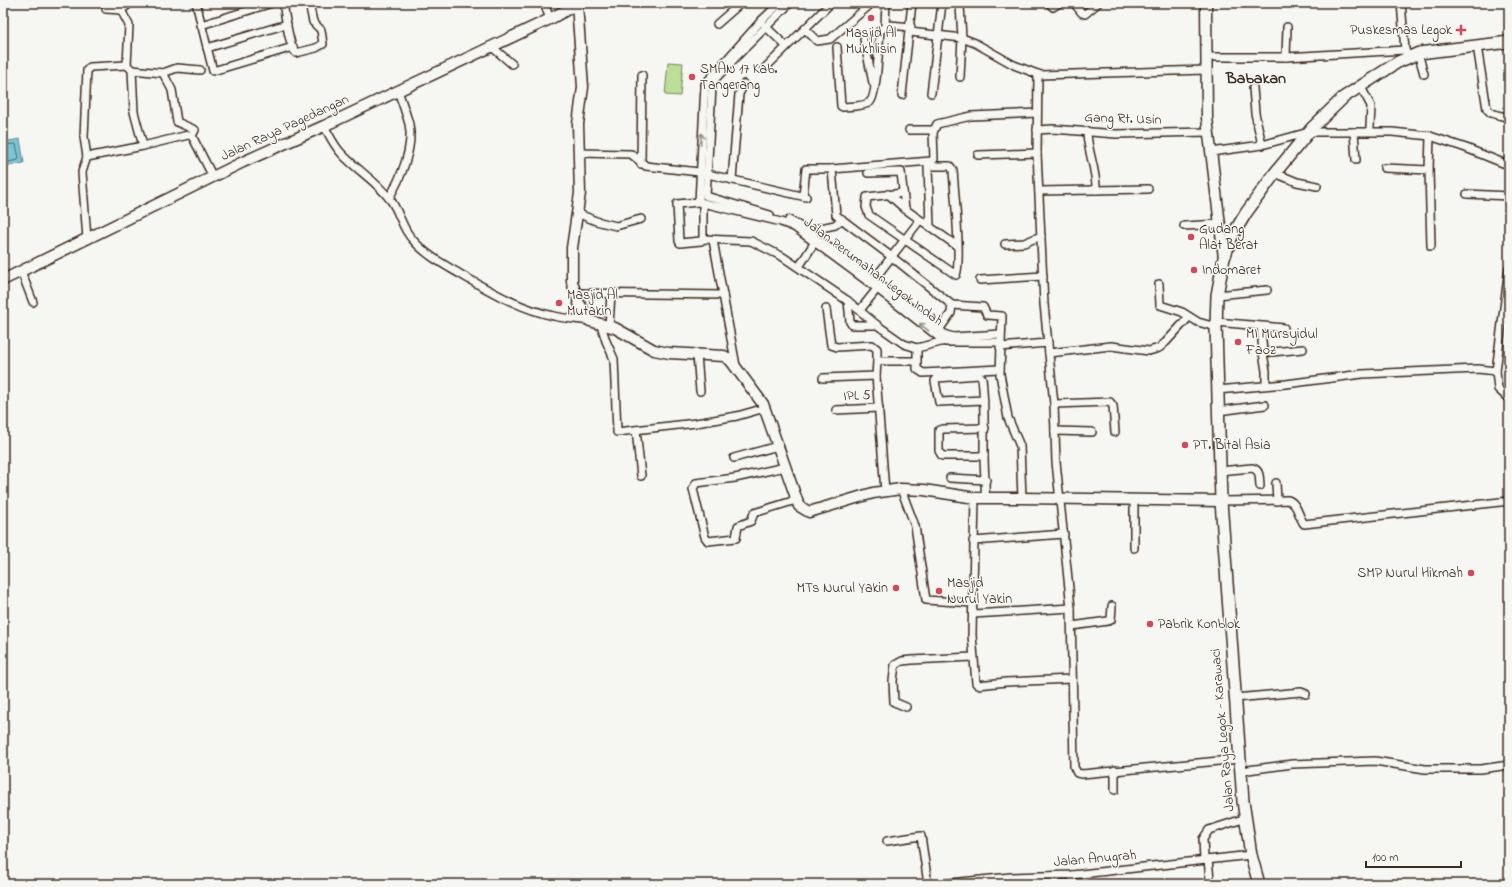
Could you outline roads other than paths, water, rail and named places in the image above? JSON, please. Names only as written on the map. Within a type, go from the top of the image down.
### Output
[{"type":"main road","name":"Jalan Raya Legok - Karawaci","points":[[1259,884],[1251,855],[1241,771],[1219,471],[1216,324],[1217,295],[1224,258],[1232,236],[1246,213],[1275,173],[1309,132],[1344,97],[1360,85],[1410,54],[1430,50],[1509,42]]},
{"type":"street","points":[[106,9],[122,10],[131,3]]},
{"type":"street","points":[[196,3],[213,71],[293,47]]},
{"type":"street","points":[[201,24],[272,3]]},
{"type":"street","points":[[283,3],[287,24],[296,53],[316,48],[323,44],[321,30],[313,22],[309,3]]},
{"type":"street","points":[[544,3],[550,19]]},
{"type":"street","points":[[718,24],[741,3]]},
{"type":"street","name":"Jalan Perumahan Legok Indah","points":[[780,3],[755,27],[705,84],[703,173],[706,197],[785,219],[798,225],[937,333]]},
{"type":"street","name":"Jalan Perumahan Legok Indah","points":[[790,3],[765,26],[713,83],[701,203],[781,222],[794,227],[815,239]]},
{"type":"street","points":[[764,68],[831,3]]},
{"type":"street","points":[[805,29],[817,41],[830,39],[872,3]]},
{"type":"street","points":[[885,26],[886,3]]},
{"type":"street","points":[[902,95],[911,29],[912,3]]},
{"type":"street","points":[[931,93],[942,3]]},
{"type":"street","points":[[1049,3],[1053,7],[1058,3]]},
{"type":"street","points":[[1074,3],[1082,13],[1085,14],[1098,3]]},
{"type":"street","points":[[1206,3],[1206,70],[1209,132],[1224,258]]},
{"type":"street","points":[[1401,3],[1410,54],[1424,74]]},
{"type":"street","points":[[578,4],[583,87],[578,124],[580,194],[572,248],[572,282],[582,309],[590,321]]},
{"type":"street","name":"Jalan Raya Pagedangan","points":[[3,280],[214,177],[492,47],[578,4]]},
{"type":"street","points":[[960,5],[962,38],[960,77]]},
{"type":"street","points":[[122,10],[129,24],[130,68],[134,112],[143,146]]},
{"type":"street","points":[[207,48],[287,24]]},
{"type":"street","points":[[838,47],[842,107],[866,104],[872,99],[875,88],[880,30],[890,24],[939,35],[962,38],[975,43],[1014,65],[1038,74],[1067,75],[1206,70]]},
{"type":"street","points":[[765,26],[786,46]]},
{"type":"street","points":[[1286,57],[1287,27]]},
{"type":"street","points":[[864,38],[875,88]]},
{"type":"street","points":[[1477,46],[1487,109],[1491,113],[1509,118]]},
{"type":"street","points":[[492,47],[512,64]]},
{"type":"street","points":[[1206,57],[1410,54]]},
{"type":"street","points":[[87,238],[82,172],[87,157],[84,137],[87,70],[90,67],[130,68],[164,73],[177,68],[200,70]]},
{"type":"street","points":[[164,73],[172,90],[177,122],[195,130],[192,136]]},
{"type":"street","points":[[642,74],[642,164]]},
{"type":"street","points":[[1038,74],[1037,153],[1043,276],[1054,404],[1056,462],[1061,498],[1071,608],[1071,679],[1074,768],[1077,773],[1082,774],[1240,759]]},
{"type":"street","points":[[732,180],[739,94],[744,84]]},
{"type":"street","points":[[1360,85],[1371,106],[1370,127]]},
{"type":"street","points":[[1253,88],[1255,113],[1262,145]]},
{"type":"street","points":[[389,198],[402,174],[410,138],[409,124],[398,91]]},
{"type":"street","points":[[578,153],[631,154],[642,164],[668,170],[703,173],[805,197],[806,168],[832,169],[931,161],[934,159],[934,130],[937,124],[971,116],[1037,114]]},
{"type":"street","points":[[324,126],[334,144],[343,155],[368,176],[389,198],[396,208],[403,228],[413,240],[431,257],[495,295],[529,309],[554,316],[590,321],[605,326],[623,333],[654,350],[669,353],[724,356],[737,367],[765,408],[796,500],[799,506],[809,512],[885,491],[901,489],[924,490],[980,499],[1061,498],[1292,501],[1304,524],[1509,501]]},
{"type":"street","name":"Gang Rt. Usin","points":[[1037,130],[1053,129],[1116,134],[1209,132]]},
{"type":"street","points":[[909,130],[934,130]]},
{"type":"street","points":[[1087,131],[1087,146],[1092,158],[1096,190]]},
{"type":"street","points":[[1211,152],[1262,145],[1309,132],[1392,132],[1430,136],[1509,164]]},
{"type":"street","points":[[1354,132],[1356,160]]},
{"type":"street","points":[[87,157],[143,146],[186,135],[192,136]]},
{"type":"street","points":[[192,136],[214,177]]},
{"type":"street","points":[[1430,136],[1429,170],[1431,246]]},
{"type":"street","points":[[978,155],[1037,153]]},
{"type":"street","points":[[903,193],[867,197],[866,209],[869,214],[956,275],[958,269],[953,170],[950,166],[928,166],[930,227]]},
{"type":"street","points":[[1384,168],[1429,170]]},
{"type":"street","points":[[832,169],[835,213],[952,305],[983,307],[987,315],[1001,316],[999,368],[1008,418],[1020,446],[1022,498]]},
{"type":"street","points":[[868,173],[901,172],[905,209]]},
{"type":"street","points":[[1275,173],[1297,182],[1317,186]]},
{"type":"street","points":[[1039,191],[1148,189]]},
{"type":"street","points":[[888,194],[905,209],[957,246]]},
{"type":"street","points":[[1467,194],[1509,196]]},
{"type":"street","points":[[703,239],[701,203],[677,204],[680,243],[701,241],[703,239],[751,241],[799,267],[848,301],[876,325],[904,344],[917,348],[947,339]]},
{"type":"street","points":[[577,213],[596,221],[616,226],[641,219]]},
{"type":"street","points":[[799,267],[815,239],[816,229],[835,225],[842,219]]},
{"type":"street","points":[[872,282],[920,220]]},
{"type":"street","points":[[1184,226],[1220,224]]},
{"type":"street","points":[[1005,244],[1024,243],[1041,236]]},
{"type":"street","points":[[713,240],[737,367]]},
{"type":"street","points":[[1509,268],[1506,323],[1496,371],[1498,389],[1509,399]]},
{"type":"street","points":[[21,271],[33,302]]},
{"type":"street","points":[[980,280],[1043,276]]},
{"type":"street","name":"Jalan Perumahan Legok Indah","points":[[872,282],[877,289],[947,339],[970,339],[1000,334]]},
{"type":"street","points":[[1159,284],[1160,305],[1182,312],[1198,322],[1284,328]]},
{"type":"street","points":[[860,310],[877,289]]},
{"type":"street","points":[[1217,295],[1267,290]]},
{"type":"street","points":[[575,293],[723,295]]},
{"type":"street","points":[[611,293],[605,326],[606,341],[614,359],[618,432],[696,424],[737,416],[765,408]]},
{"type":"street","points":[[848,301],[850,322],[852,325],[876,325]]},
{"type":"street","points":[[937,333],[951,313],[952,305]]},
{"type":"street","points":[[826,309],[830,345],[872,345],[877,350],[876,376],[885,491]]},
{"type":"street","points":[[1049,353],[1111,346],[1149,351],[1158,348],[1166,342],[1189,317]]},
{"type":"street","points":[[1261,327],[1266,371],[1266,385]]},
{"type":"street","name":"Jalan Perumahan Legok Indah","points":[[970,339],[1000,344],[1048,343]]},
{"type":"street","points":[[917,348],[917,369],[922,373],[999,368]]},
{"type":"street","points":[[1263,353],[1303,349]]},
{"type":"street","points":[[697,355],[700,391]]},
{"type":"street","points":[[877,361],[913,361]]},
{"type":"street","points":[[1217,390],[1362,374],[1478,370],[1496,371]]},
{"type":"street","points":[[984,400],[939,402],[935,381],[937,378],[979,375],[982,378],[984,400],[984,456],[986,480],[980,499],[973,541],[972,614],[973,657],[976,683],[978,685],[1071,679]]},
{"type":"street","points":[[823,378],[876,376]]},
{"type":"street","points":[[1054,404],[1110,402],[1113,406],[1115,432]]},
{"type":"street","points":[[1218,411],[1265,405]]},
{"type":"street","name":"IPL 5","points":[[836,410],[879,408]]},
{"type":"street","points":[[984,456],[942,456],[939,451],[939,430],[985,428]]},
{"type":"street","points":[[636,430],[641,476]]},
{"type":"street","points":[[1055,431],[1092,432]]},
{"type":"street","points":[[734,458],[778,446]]},
{"type":"street","points":[[785,467],[724,480],[696,483],[693,489],[705,537],[708,541],[736,538],[738,526],[751,521],[754,513],[796,500]]},
{"type":"street","points":[[1219,471],[1252,468],[1257,469],[1259,472],[1260,486]]},
{"type":"street","points":[[950,478],[986,480]]},
{"type":"street","points":[[1276,483],[1278,500]]},
{"type":"street","points":[[901,489],[915,526],[926,600],[973,603]]},
{"type":"street","points":[[1134,499],[1134,548]]},
{"type":"street","points":[[973,541],[1064,534]]},
{"type":"street","points":[[1072,626],[1111,620],[1112,606]]},
{"type":"street","points":[[972,614],[1071,608]]},
{"type":"street","points":[[906,707],[894,702],[895,665],[912,660],[973,657]]},
{"type":"street","points":[[1235,698],[1294,692],[1306,694]]},
{"type":"street","points":[[1241,771],[1292,764],[1375,761],[1425,769],[1481,769],[1509,765]]},
{"type":"street","points":[[1115,770],[1115,790]]},
{"type":"street","points":[[1210,879],[1203,839],[1209,830],[1246,818]]},
{"type":"street","points":[[887,841],[921,836],[928,884]]},
{"type":"street","name":"Jalan Anugrah","points":[[942,884],[1011,881],[1251,855]]},
{"type":"street","points":[[1072,875],[1072,884]]},
{"type":"water","points":[[20,139],[24,163],[3,167],[3,142]]},
{"type":"place","name":"Masjid Al Mukhlisin","points":[[871,18]]},
{"type":"place","name":"Puskesmas Legok","points":[[1461,30]]},
{"type":"place","name":"SMAN 17 Kab. Tangerang","points":[[692,77]]},
{"type":"place","name":"Gudang Alat Berat","points":[[1191,237]]},
{"type":"place","name":"Indomaret","points":[[1194,270]]},
{"type":"place","name":"Masjid Al Mutakin","points":[[559,303]]},
{"type":"place","name":"MI Mursyidul Faoz","points":[[1238,342]]},
{"type":"place","name":"PT. Bital Asia","points":[[1185,445]]},
{"type":"place","name":"SMP Nurul Hikmah","points":[[1471,573]]},
{"type":"place","name":"MTs Nurul Yakin","points":[[896,588]]},
{"type":"place","name":"Masjid Nurul Yakin","points":[[939,591]]},
{"type":"place","name":"Pabrik Konblok","points":[[1150,624]]},
{"type":"district","name":"Babakan","points":[[1256,79]]}]
